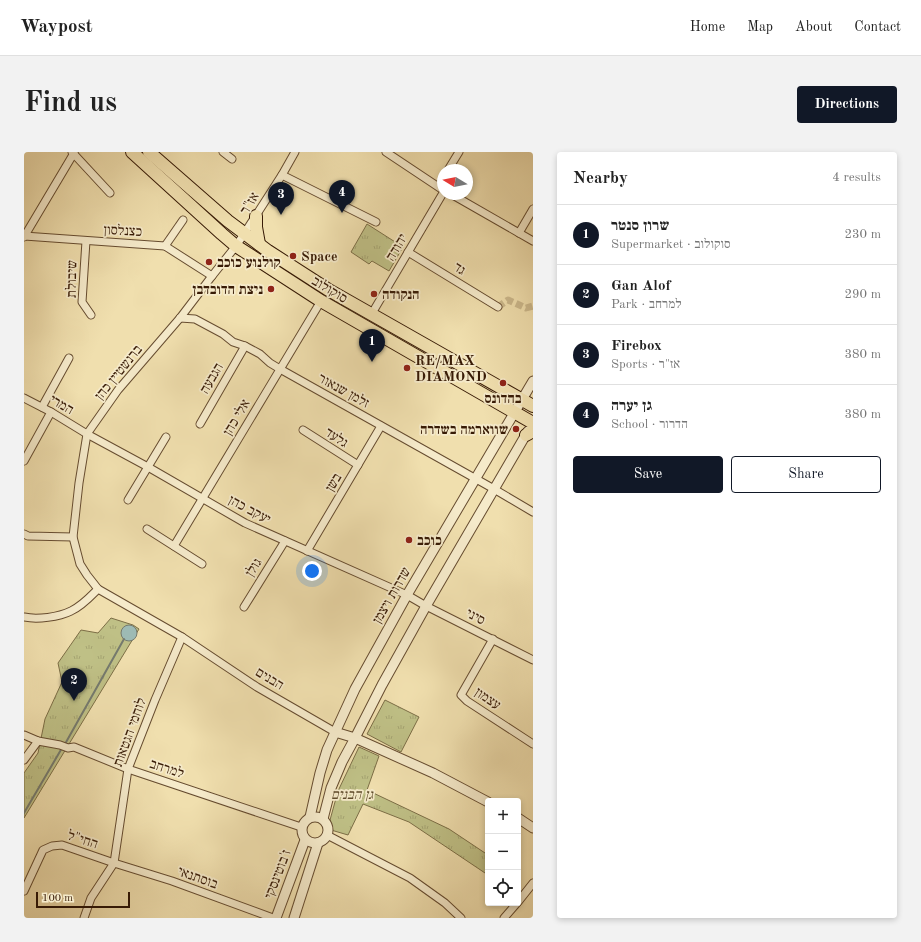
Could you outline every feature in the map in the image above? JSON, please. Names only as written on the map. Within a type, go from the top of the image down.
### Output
[{"type":"main road","name":"סוקולוב","points":[[132,152],[236,246],[321,301],[533,423]]},
{"type":"main road","name":"סוקולוב","points":[[149,152],[244,234],[326,289],[533,406]]},
{"type":"main road","points":[[256,216],[258,244]]},
{"type":"street","points":[[223,152],[232,160]]},
{"type":"street","name":"אז\"ר","points":[[236,246],[282,175],[295,152]]},
{"type":"street","points":[[386,152],[437,187]]},
{"type":"street","points":[[452,164],[459,152]]},
{"type":"street","points":[[24,237],[73,153],[110,193]]},
{"type":"street","points":[[282,175],[376,222]]},
{"type":"street","name":"יהודה","points":[[372,315],[438,200]]},
{"type":"street","points":[[461,200],[533,241]]},
{"type":"street","points":[[518,233],[533,209]]},
{"type":"street","points":[[165,246],[183,220]]},
{"type":"street","name":"כצנלסון","points":[[24,237],[165,246],[212,276]]},
{"type":"street","name":"שיבולת","points":[[86,241],[82,302],[91,315]]},
{"type":"street","name":"ברנשטיין כהן","points":[[73,537],[79,483],[87,434],[118,390],[180,318],[236,246]]},
{"type":"street","name":"גד","points":[[408,252],[498,307]]},
{"type":"street","name":"אלי כהן","points":[[174,546],[321,301]]},
{"type":"street","name":"זלמן שנאור","points":[[180,318],[195,319],[223,334],[233,342],[245,346],[260,354],[280,369],[533,512]]},
{"type":"street","name":"הגבעה","points":[[200,424],[245,346]]},
{"type":"street","points":[[42,407],[69,358]]},
{"type":"street","name":"שדרות ויצמן","points":[[310,817],[327,750],[355,689],[407,595],[533,380]]},
{"type":"street","name":"המרי","points":[[24,398],[51,412],[87,434]]},
{"type":"street","points":[[24,461],[51,412]]},
{"type":"street","points":[[323,819],[331,788],[342,762],[382,685],[494,489],[529,433],[533,423]]},
{"type":"street","name":"בשן","points":[[307,551],[381,426]]},
{"type":"street","name":"גלעד","points":[[303,430],[358,465]]},
{"type":"street","name":"יעקב כהן","points":[[87,434],[245,523],[407,595]]},
{"type":"street","points":[[128,500],[166,437]]},
{"type":"street","points":[[147,529],[202,564]]},
{"type":"street","points":[[24,534],[28,536],[73,537]]},
{"type":"street","name":"הבנים","points":[[73,537],[80,564],[86,575],[98,589],[182,637],[257,687],[335,732],[355,738],[433,773],[485,800]]},
{"type":"street","name":"גולן","points":[[244,607],[285,541]]},
{"type":"street","points":[[24,617],[43,618],[71,612],[98,589]]},
{"type":"street","name":"סיני","points":[[407,595],[533,660]]},
{"type":"street","name":"לוחמי הגטאות","points":[[114,863],[128,769],[154,700],[182,637]]},
{"type":"street","name":"עצמון","points":[[493,640],[462,695],[467,701],[533,744]]},
{"type":"street","name":"למרחב","points":[[24,736],[68,748],[74,747],[128,769],[301,826]]},
{"type":"street","points":[[24,760],[38,741]]},
{"type":"street","points":[[310,817],[319,817],[323,819],[328,826],[325,839],[318,843],[305,840],[301,831],[303,822],[310,817]]},
{"type":"street","points":[[521,820],[533,828]]},
{"type":"street","points":[[327,835],[410,878],[445,903],[461,918]]},
{"type":"street","name":"ז'בוטינסקי","points":[[274,918],[305,840]]},
{"type":"street","name":"ז'בוטינסקי","points":[[294,918],[318,843]]},
{"type":"street","name":"החי\"ל","points":[[24,891],[44,850],[52,846],[62,845],[114,863]]},
{"type":"street","points":[[84,918],[91,898],[114,863]]},
{"type":"street","name":"בוסתנאי","points":[[114,863],[172,881],[274,918]]},
{"type":"street","points":[[521,899],[533,883]]},
{"type":"street","points":[[504,918],[515,906]]},
{"type":"green space","points":[[367,224],[403,247],[389,271],[372,261],[369,264],[351,252]]},
{"type":"green space","points":[[111,618],[133,625],[139,629],[24,818],[24,773],[38,753],[45,719],[62,682],[58,663],[81,630],[98,633]]},
{"type":"green space","points":[[385,700],[419,717],[401,752],[367,734]]},
{"type":"green space","name":"גן הבנים","points":[[359,747],[379,756],[367,790],[449,829],[485,853],[485,873],[409,822],[363,804],[348,835],[331,830],[330,820],[338,791]]},
{"type":"water","points":[[129,625],[135,627],[137,633],[135,639],[129,641],[123,639],[121,633],[123,627]]},
{"type":"waterway","points":[[65,744],[124,639]]},
{"type":"waterway","points":[[24,813],[62,748]]},
{"type":"tunnel","points":[[498,307],[508,300],[526,308],[533,306]]},
{"type":"place","name":"גן יערה","points":[[342,213]]},
{"type":"place","name":"Firebox","points":[[281,215]]},
{"type":"place","name":"Space","points":[[293,256]]},
{"type":"place","name":"קולנוע כוכב","points":[[209,262]]},
{"type":"place","name":"ניצת הדובדבן","points":[[271,289]]},
{"type":"place","name":"הנקודה","points":[[374,294]]},
{"type":"place","name":"שרון סנטר","points":[[372,362]]},
{"type":"place","name":"RE/MAX DIAMOND","points":[[407,368]]},
{"type":"place","name":"בהדונס","points":[[503,383]]},
{"type":"place","name":"שווארמה בשדרה","points":[[516,429]]},
{"type":"place","name":"כוכב","points":[[409,540]]},
{"type":"place","name":"Gan Alof","points":[[74,701]]}]
